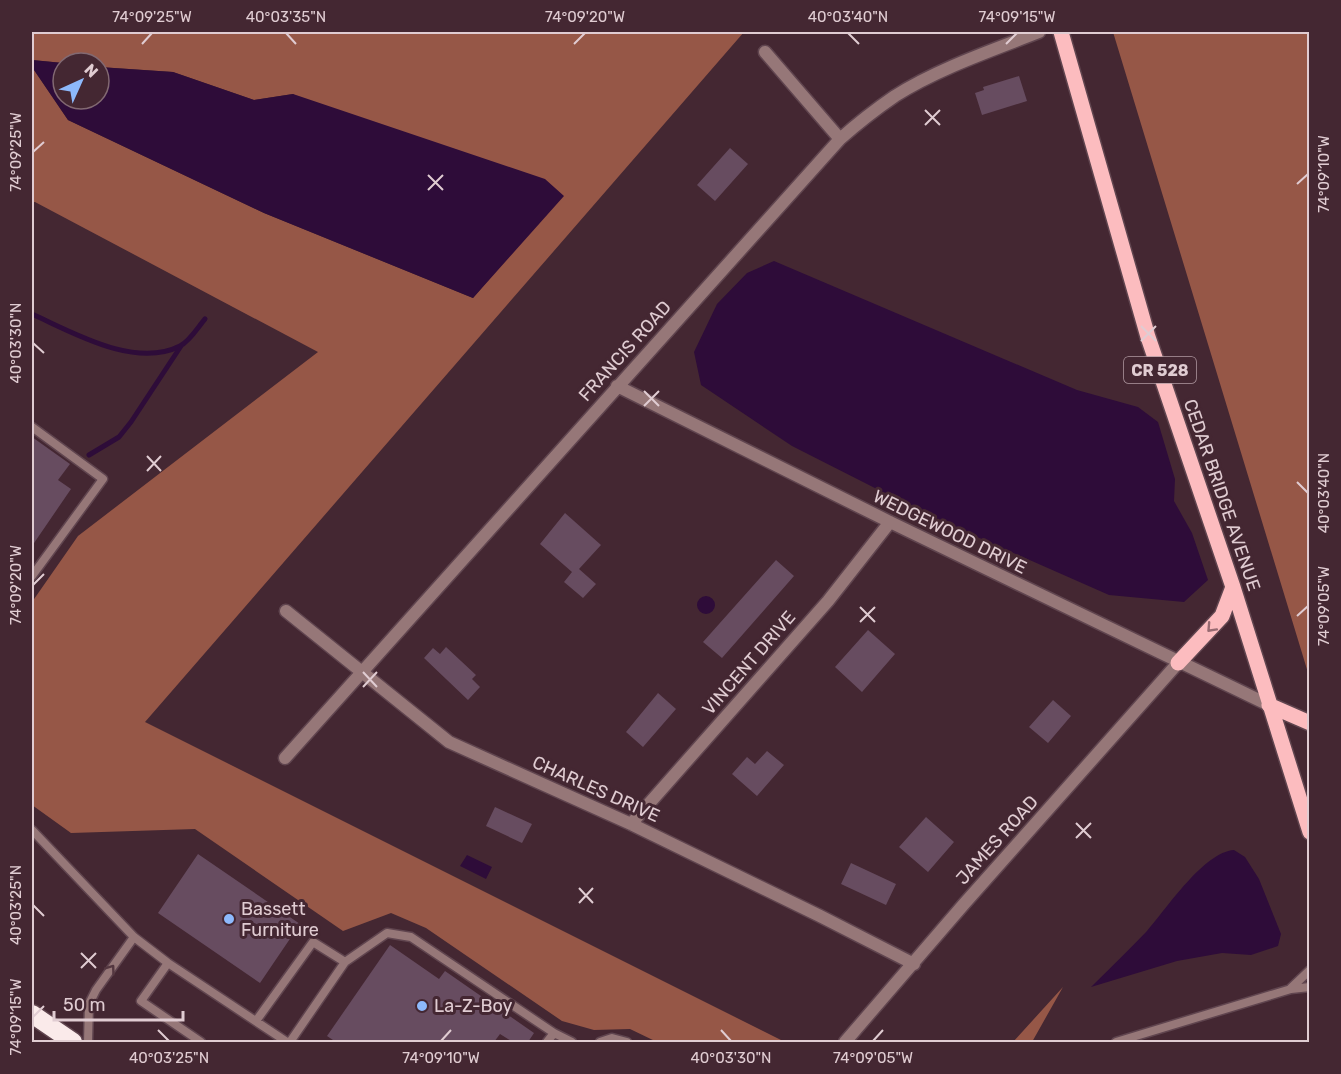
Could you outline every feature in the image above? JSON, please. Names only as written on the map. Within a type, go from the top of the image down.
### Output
[{"type":"highway","points":[[32,1014],[73,1042]]},
{"type":"main road","name":"CEDAR BRIDGE AVENUE","points":[[1061,32],[1148,337],[1233,587],[1310,832]]},
{"type":"main road","points":[[1178,663],[1222,616],[1233,587]]},
{"type":"main road","points":[[1269,705],[1310,723]]},
{"type":"street","name":"FRANCIS ROAD","points":[[285,758],[840,139],[864,118],[897,95],[959,63],[1039,32]]},
{"type":"street","points":[[765,52],[840,139]]},
{"type":"street","name":"WEDGEWOOD DRIVE","points":[[617,386],[1178,663],[1269,705]]},
{"type":"street","name":"VINCENT DRIVE","points":[[631,824],[828,601],[890,522]]},
{"type":"street","name":"CHARLES DRIVE","points":[[286,611],[449,742],[631,824],[914,964]]},
{"type":"street","name":"JAMES ROAD","points":[[845,1042],[1178,663]]},
{"type":"lane","points":[[32,427],[103,479],[32,576]]},
{"type":"lane","points":[[32,830],[134,937],[168,963],[288,1042],[345,962],[387,933],[411,937],[554,1033],[572,1042]]},
{"type":"lane","points":[[88,1042],[89,1004],[96,990],[134,937]]},
{"type":"lane","points":[[256,1021],[313,942],[345,962]]},
{"type":"lane","points":[[168,963],[141,1001],[201,1042]]},
{"type":"lane","points":[[1291,989],[1310,970]]},
{"type":"lane","points":[[1116,1042],[1291,989],[1310,987]]},
{"type":"lane","points":[[547,1042],[554,1033]]},
{"type":"lane","points":[[600,1042],[612,1038],[627,1042]]},
{"type":"shaded area","points":[[32,32],[744,32],[145,722],[785,1042],[657,1042],[630,1029],[594,1030],[562,1021],[426,928],[391,913],[343,931],[195,829],[71,833],[32,805],[32,602],[78,536],[318,352],[32,202],[32,67],[51,95],[51,111],[62,111],[68,120],[264,213],[473,298],[509,256],[293,94],[254,100],[173,72],[111,68],[111,51],[51,51],[51,62],[32,60]]},
{"type":"shaded area","points":[[1113,32],[1309,32],[1309,676]]},
{"type":"shaded area","points":[[32,60],[51,62],[51,95],[32,67]]},
{"type":"shaded area","points":[[111,68],[173,72],[254,100],[293,94],[545,179],[564,196],[473,298],[264,213],[68,120],[62,111],[111,111]]},
{"type":"shaded area","points":[[774,261],[1077,390],[1138,407],[1158,422],[1175,479],[1174,501],[1192,533],[1208,580],[1184,602],[1109,595],[934,518],[792,446],[701,385],[694,352],[717,304],[747,273]]},
{"type":"shaded area","points":[[706,596],[712,599],[715,605],[712,611],[706,614],[700,611],[697,605],[700,599]]},
{"type":"shaded area","points":[[1234,850],[1245,857],[1259,879],[1281,934],[1278,946],[1251,955],[1222,953],[1177,961],[1091,987],[1147,931],[1199,870],[1222,853]]},
{"type":"shaded area","points":[[467,855],[492,867],[486,879],[460,866]]},
{"type":"shaded area","points":[[1063,987],[1032,1042],[1013,1042]]},
{"type":"building","points":[[1019,76],[1027,101],[982,115],[975,93],[984,90],[983,87]]},
{"type":"building","points":[[730,148],[748,164],[715,201],[697,185]]},
{"type":"building","points":[[32,437],[70,464],[58,480],[71,489],[32,546]]},
{"type":"building","points":[[565,513],[601,545],[579,569],[596,584],[583,598],[564,582],[572,572],[540,544]]},
{"type":"building","points":[[776,560],[794,576],[722,658],[703,642]]},
{"type":"building","points":[[868,630],[895,654],[862,692],[835,667]]},
{"type":"building","points":[[446,647],[476,675],[472,679],[480,687],[468,700],[424,658],[433,648],[440,654]]},
{"type":"building","points":[[658,693],[676,709],[643,747],[626,732]]},
{"type":"building","points":[[1053,700],[1071,716],[1048,743],[1029,727]]},
{"type":"building","points":[[767,751],[784,765],[757,796],[732,774],[747,757],[755,764]]},
{"type":"building","points":[[495,807],[532,824],[522,843],[486,826]]},
{"type":"building","points":[[926,817],[954,842],[928,872],[899,847]]},
{"type":"building","name":"Bassett Furniture","points":[[198,854],[300,924],[260,983],[158,913]]},
{"type":"building","points":[[851,863],[896,884],[886,905],[841,884]]},
{"type":"building","name":"La-Z-Boy","points":[[390,945],[439,979],[445,971],[534,1033],[528,1042],[513,1042],[500,1034],[494,1042],[336,1042],[327,1036]]},
{"type":"waterway","points":[[32,314],[104,345],[124,351],[144,353],[162,352],[184,344],[205,319]]},
{"type":"waterway","points":[[89,455],[119,437],[181,346]]},
{"type":"place","name":"Bassett Furniture","points":[[229,919]]},
{"type":"place","name":"La-Z-Boy","points":[[422,1006]]}]
